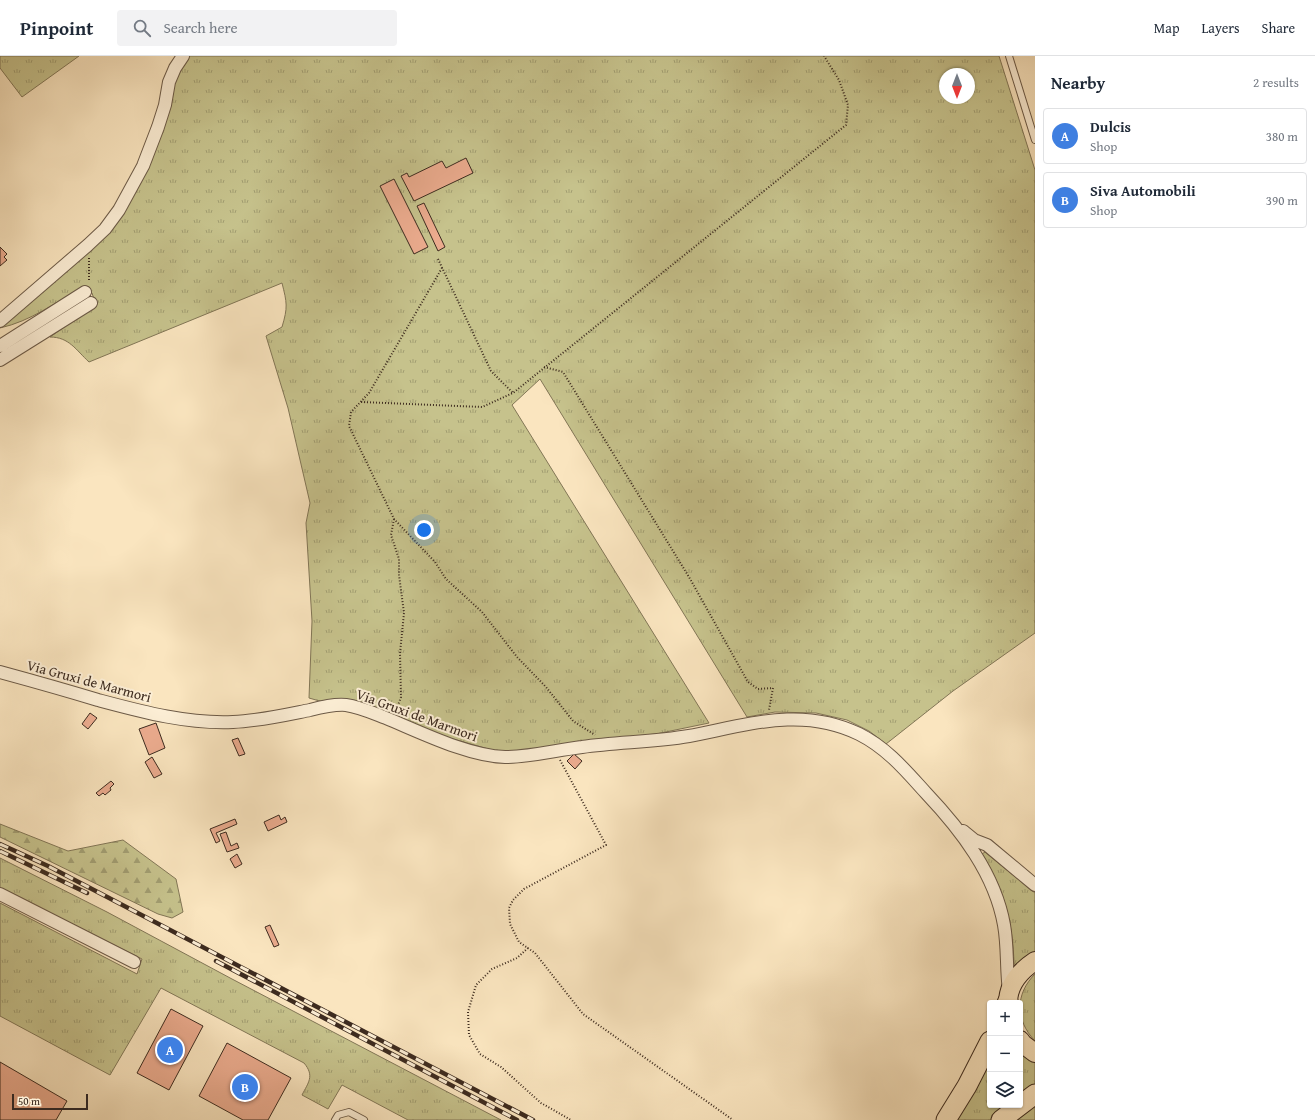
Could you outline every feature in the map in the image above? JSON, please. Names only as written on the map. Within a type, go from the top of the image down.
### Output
[{"type":"highway","points":[[946,1120],[987,1047]]},
{"type":"highway","points":[[1002,1120],[1035,1094]]},
{"type":"main road","points":[[1008,1000],[1012,984],[1019,974],[1035,961]]},
{"type":"main road","points":[[1023,1044],[1035,1053]]},
{"type":"street","points":[[0,321],[88,245],[104,229],[119,210],[143,166],[158,127],[169,82],[175,68],[183,56]]},
{"type":"street","points":[[0,346],[84,292]]},
{"type":"street","points":[[0,360],[91,303]]},
{"type":"street","points":[[0,335],[14,337]]},
{"type":"street","name":"Via Gruxi de Marmori","points":[[0,672],[135,710],[165,717],[201,722],[252,721],[323,707],[344,705],[358,708],[442,741],[479,753],[501,757],[552,753],[578,747],[648,742],[757,721],[790,719],[820,721],[858,734],[891,755],[957,827],[978,858],[1000,909],[1006,940],[1008,1000]]},
{"type":"street","name":"Via Gruxi de Marmori","points":[[957,827],[974,840],[987,846],[1035,885]]},
{"type":"street","points":[[0,894],[134,962]]},
{"type":"lane","points":[[1009,56],[1035,140]]},
{"type":"lane","points":[[335,1120],[338,1115],[349,1112],[364,1120]]},
{"type":"path","points":[[361,402],[482,407],[513,393],[846,125],[848,105],[839,80],[824,56]]},
{"type":"path","points":[[84,292],[89,285],[90,278],[88,245]]},
{"type":"path","points":[[438,260],[491,371],[513,393]]},
{"type":"path","points":[[442,268],[369,393],[351,412],[349,426],[394,519],[435,562],[446,579],[482,612],[517,657],[546,687],[573,720],[594,734],[603,745]]},
{"type":"path","points":[[544,367],[563,372],[688,577],[748,682],[758,689],[773,688],[768,720]]},
{"type":"path","points":[[392,721],[401,697],[400,653],[404,613],[399,575],[399,559],[391,535],[394,519]]},
{"type":"path","points":[[552,753],[562,762],[606,845],[524,889],[513,900],[509,908],[510,924],[519,942],[535,953],[583,1014],[733,1120]]},
{"type":"path","points":[[528,948],[517,958],[492,969],[476,984],[468,1012],[469,1035],[480,1054],[502,1067],[540,1103],[571,1120]]},
{"type":"green space","points":[[0,56],[79,56],[22,97],[0,68]]},
{"type":"green space","points":[[187,56],[999,56],[1035,170],[1035,633],[953,691],[886,744],[869,731],[847,720],[816,713],[775,712],[747,717],[540,379],[512,405],[709,723],[656,734],[582,741],[525,750],[499,752],[309,698],[312,621],[306,523],[310,503],[288,408],[266,336],[282,327],[286,305],[282,283],[89,362],[72,345],[62,339],[50,337],[96,305],[92,293],[82,287],[22,321],[0,327],[109,230]]},
{"type":"green space","points":[[0,824],[68,851],[123,840],[176,879],[183,912],[172,918],[158,914],[0,837]]},
{"type":"green space","points":[[985,852],[1035,893],[1035,953],[1018,965],[1014,964],[1012,935],[1002,893],[982,854]]},
{"type":"green space","points":[[0,858],[107,912],[501,1120],[408,1120],[342,1085],[328,1109],[302,1095],[310,1076],[304,1063],[161,988],[110,1075],[0,1016],[0,903],[137,974],[142,959],[0,888]]},
{"type":"green space","points":[[1035,974],[1035,1041],[1028,1033],[1023,1021],[1023,1000],[1021,1000],[1021,998],[1028,982]]},
{"type":"green space","points":[[1023,1053],[1035,1063],[1035,1086],[1023,1095]]},
{"type":"green space","points":[[987,1066],[987,1108],[1006,1108],[991,1120],[956,1120]]},
{"type":"green space","points":[[1035,1105],[1035,1120],[1016,1120]]},
{"type":"building","points":[[466,158],[473,173],[414,201],[401,176],[407,173],[409,177],[442,161],[446,168]]},
{"type":"building","points":[[394,179],[428,247],[414,254],[380,186]]},
{"type":"building","points":[[424,203],[445,247],[438,251],[417,206]]},
{"type":"building","points":[[0,247],[7,254],[4,257],[7,260],[0,266]]},
{"type":"building","points":[[90,713],[97,718],[88,729],[82,724]]},
{"type":"building","points":[[156,723],[165,748],[149,755],[139,729]]},
{"type":"building","points":[[238,738],[245,754],[239,756],[232,740]]},
{"type":"building","points":[[574,754],[582,761],[575,769],[567,761]]},
{"type":"building","points":[[152,757],[162,774],[154,778],[145,762]]},
{"type":"building","points":[[111,781],[114,784],[110,788],[111,790],[105,795],[103,793],[99,796],[96,793]]},
{"type":"building","points":[[279,815],[281,820],[285,817],[287,822],[268,831],[264,822]]},
{"type":"building","points":[[235,819],[237,824],[216,833],[220,841],[216,843],[210,829]]},
{"type":"building","points":[[226,832],[231,846],[237,843],[239,848],[227,852],[220,834]]},
{"type":"building","points":[[237,854],[242,864],[235,868],[230,859]]},
{"type":"building","points":[[270,925],[279,945],[274,947],[265,927]]},
{"type":"building","points":[[171,1009],[203,1026],[169,1090],[137,1073]]},
{"type":"building","points":[[227,1043],[291,1078],[268,1120],[243,1120],[199,1096]]},
{"type":"building","points":[[0,1062],[67,1101],[56,1120],[0,1120]]},
{"type":"railway","points":[[0,844],[48,866],[533,1120]]},
{"type":"railway","points":[[0,851],[87,893]]},
{"type":"railway","points":[[216,961],[517,1120]]},
{"type":"place","name":"Dulcis","points":[[170,1050]]},
{"type":"place","name":"Siva Automobili","points":[[245,1087]]}]
